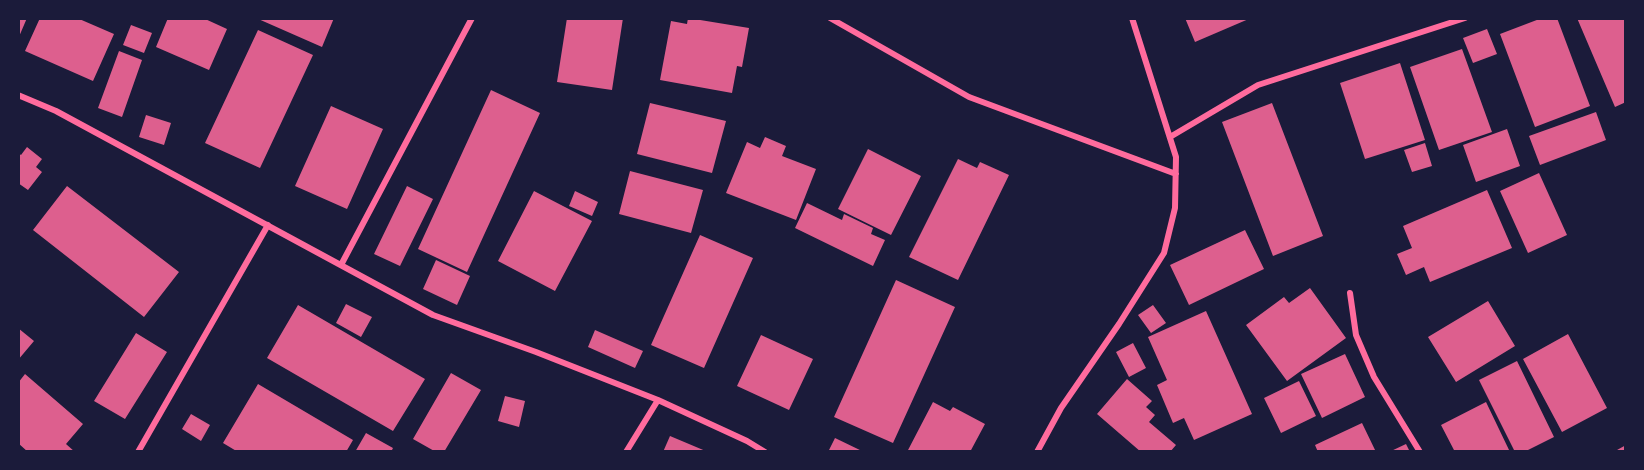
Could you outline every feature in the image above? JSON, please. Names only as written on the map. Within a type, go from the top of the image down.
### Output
[{"type":"street","points":[[341,265],[472,18]]},
{"type":"street","points":[[830,18],[969,97],[1176,174]]},
{"type":"street","points":[[1037,452],[1061,408],[1119,324],[1164,253],[1175,208],[1176,157],[1132,18]]},
{"type":"street","points":[[1170,137],[1258,85],[1465,18]]},
{"type":"street","points":[[18,95],[56,111],[433,315],[658,400],[747,441],[765,452]]},
{"type":"street","points":[[138,452],[268,225]]},
{"type":"street","points":[[1350,293],[1356,335],[1374,377],[1420,452]]},
{"type":"street","points":[[626,452],[658,400]]},
{"type":"building","points":[[18,18],[27,18],[18,39]]},
{"type":"building","points":[[40,18],[77,18],[114,34],[93,81],[25,51]]},
{"type":"building","points":[[168,18],[203,18],[227,29],[209,70],[156,47]]},
{"type":"building","points":[[256,18],[334,18],[322,47]]},
{"type":"building","points":[[567,18],[623,18],[612,90],[557,82]]},
{"type":"building","points":[[688,18],[749,28],[742,67],[737,66],[732,93],[660,80],[671,21],[687,24]]},
{"type":"building","points":[[1185,18],[1251,18],[1195,42]]},
{"type":"building","points":[[1542,18],[1557,18],[1590,106],[1535,127],[1500,34]]},
{"type":"building","points":[[1577,18],[1626,18],[1626,102],[1615,107]]},
{"type":"building","points":[[131,25],[152,33],[144,53],[123,45]]},
{"type":"building","points":[[1487,29],[1497,54],[1473,63],[1463,38]]},
{"type":"building","points":[[258,30],[313,55],[260,168],[205,143]]},
{"type":"building","points":[[1462,49],[1492,132],[1439,150],[1410,67]]},
{"type":"building","points":[[119,51],[142,60],[122,117],[98,108]]},
{"type":"building","points":[[1400,63],[1425,140],[1365,159],[1340,83]]},
{"type":"building","points":[[491,90],[540,113],[467,272],[418,249]]},
{"type":"building","points":[[650,103],[726,121],[712,173],[637,154]]},
{"type":"building","points":[[1272,103],[1323,236],[1273,256],[1222,122]]},
{"type":"building","points":[[331,106],[383,129],[347,209],[295,186]]},
{"type":"building","points":[[1596,112],[1606,140],[1540,165],[1529,136]]},
{"type":"building","points":[[146,115],[171,123],[164,145],[139,137]]},
{"type":"building","points":[[1507,129],[1520,166],[1476,182],[1463,145]]},
{"type":"building","points":[[765,137],[786,146],[782,156],[816,169],[796,220],[726,193],[747,142],[760,148]]},
{"type":"building","points":[[1425,143],[1432,166],[1412,172],[1404,150]]},
{"type":"building","points":[[27,147],[42,159],[36,167],[42,172],[28,190],[18,183],[18,153],[21,155]]},
{"type":"building","points":[[868,149],[921,176],[891,235],[838,209]]},
{"type":"building","points":[[958,159],[977,168],[980,162],[1009,175],[958,280],[909,257]]},
{"type":"building","points":[[630,171],[703,190],[691,233],[619,214]]},
{"type":"building","points":[[1539,173],[1567,235],[1528,253],[1500,191]]},
{"type":"building","points":[[67,186],[179,272],[144,317],[33,230]]},
{"type":"building","points":[[407,186],[433,199],[400,266],[374,254]]},
{"type":"building","points":[[1487,190],[1512,248],[1430,282],[1424,267],[1406,275],[1397,254],[1412,248],[1403,226]]},
{"type":"building","points":[[534,191],[592,221],[555,291],[498,261]]},
{"type":"building","points":[[575,191],[598,202],[592,216],[569,206]]},
{"type":"building","points":[[807,203],[842,220],[844,214],[873,228],[871,234],[885,240],[873,266],[795,228]]},
{"type":"building","points":[[1245,230],[1264,269],[1189,305],[1170,265]]},
{"type":"building","points":[[700,235],[753,258],[704,368],[651,345]]},
{"type":"building","points":[[436,260],[470,276],[457,305],[423,289]]},
{"type":"building","points":[[896,280],[955,307],[893,443],[834,417]]},
{"type":"building","points":[[1310,288],[1346,338],[1287,381],[1246,325],[1284,297],[1289,303]]},
{"type":"building","points":[[1488,301],[1515,346],[1456,382],[1428,337]]},
{"type":"building","points":[[346,304],[372,317],[361,337],[336,323]]},
{"type":"building","points":[[298,305],[425,379],[393,431],[267,358]]},
{"type":"building","points":[[1153,305],[1166,323],[1151,333],[1138,315]]},
{"type":"building","points":[[1206,311],[1252,414],[1194,440],[1184,418],[1173,423],[1157,385],[1167,380],[1148,337]]},
{"type":"building","points":[[18,328],[34,341],[18,360]]},
{"type":"building","points":[[595,330],[643,351],[635,368],[588,347]]},
{"type":"building","points":[[136,333],[167,352],[125,419],[94,401]]},
{"type":"building","points":[[1568,334],[1607,408],[1562,432],[1523,359]]},
{"type":"building","points":[[761,335],[813,359],[789,410],[737,386]]},
{"type":"building","points":[[1133,343],[1146,368],[1129,377],[1116,352]]},
{"type":"building","points":[[1345,354],[1365,397],[1322,418],[1301,374]]},
{"type":"building","points":[[1517,361],[1554,437],[1524,452],[1515,452],[1479,380]]},
{"type":"building","points":[[451,373],[481,390],[444,452],[436,452],[413,439]]},
{"type":"building","points":[[25,374],[83,424],[66,444],[75,452],[28,452],[18,443],[18,383]]},
{"type":"building","points":[[1127,379],[1152,401],[1146,407],[1155,415],[1149,422],[1176,445],[1170,452],[1141,452],[1097,414]]},
{"type":"building","points":[[1299,381],[1316,416],[1281,433],[1264,398]]},
{"type":"building","points":[[258,384],[353,440],[346,452],[238,452],[223,443]]},
{"type":"building","points":[[505,396],[525,401],[519,427],[498,421]]},
{"type":"building","points":[[933,402],[950,411],[953,407],[985,424],[970,452],[907,452]]},
{"type":"building","points":[[1486,402],[1510,452],[1455,452],[1441,425]]},
{"type":"building","points":[[191,414],[210,425],[201,441],[182,429]]},
{"type":"building","points":[[1362,423],[1376,452],[1318,452],[1315,445]]},
{"type":"building","points":[[366,433],[393,448],[391,452],[355,452]]},
{"type":"building","points":[[670,436],[708,452],[663,452]]},
{"type":"building","points":[[835,438],[864,452],[828,452]]},
{"type":"building","points":[[1406,444],[1410,452],[1389,452]]},
{"type":"building","points":[[1626,445],[1626,452],[1618,452],[1617,450]]}]
